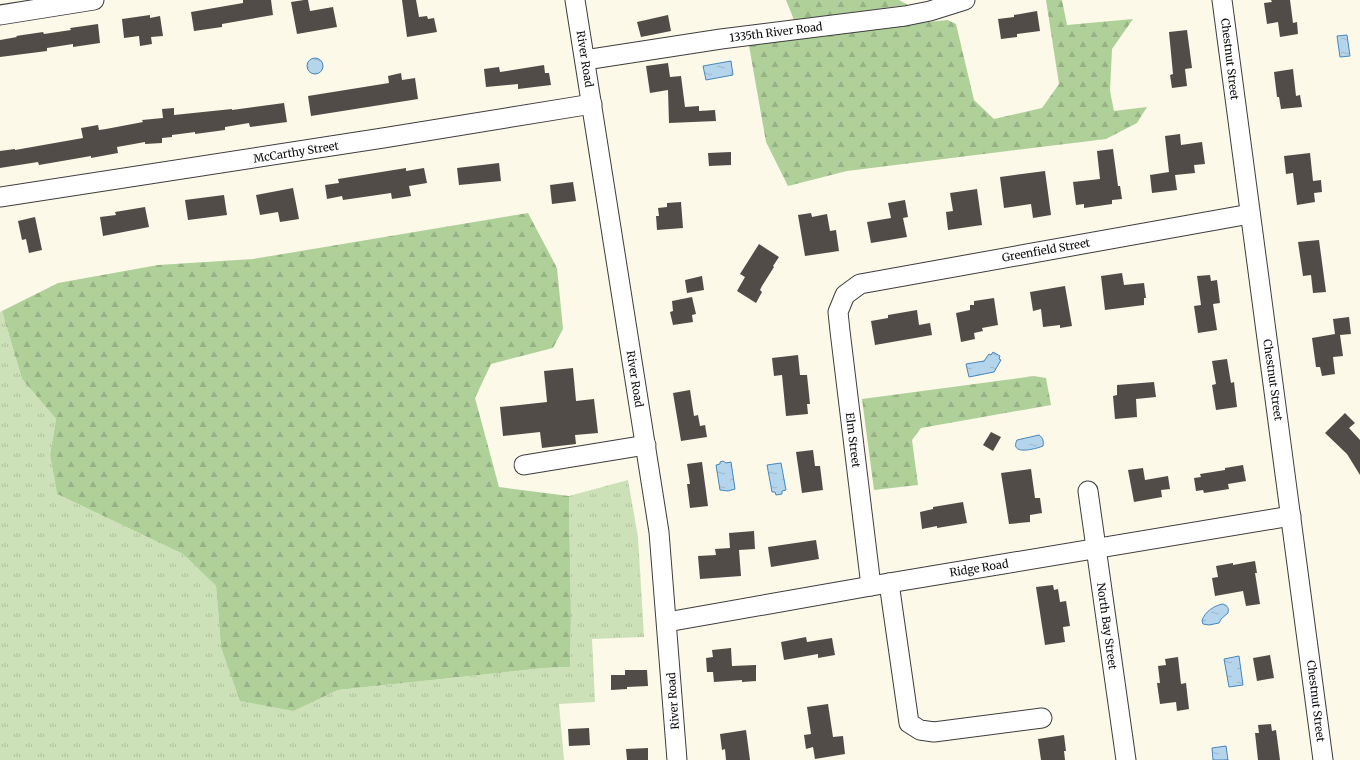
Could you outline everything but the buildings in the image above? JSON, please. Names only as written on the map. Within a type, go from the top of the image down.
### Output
[{"type":"street","points":[[0,15],[94,0]]},
{"type":"street","name":"River Road","points":[[575,0],[660,532],[677,760]]},
{"type":"street","name":"1335th River Road","points":[[585,60],[721,39],[905,16],[930,12],[965,0]]},
{"type":"street","name":"Chestnut Street","points":[[1222,0],[1323,760]]},
{"type":"street","name":"McCarthy Street","points":[[0,198],[592,104]]},
{"type":"street","name":"Greenfield Street","points":[[845,295],[860,284],[1250,214]]},
{"type":"street","name":"Elm Street","points":[[845,295],[838,312],[840,331],[880,584],[909,723],[920,730],[934,732],[1042,718]]},
{"type":"street","points":[[524,465],[646,445]]},
{"type":"street","name":"North Bay Street","points":[[1088,491],[1126,760]]},
{"type":"street","name":"Ridge Road","points":[[667,622],[880,584],[1291,516]]},
{"type":"green space","points":[[786,0],[899,0],[908,5],[794,20]]},
{"type":"green space","points":[[1046,0],[1062,0],[1067,25],[1133,19],[1112,49],[1110,91],[1114,111],[1147,107],[1137,123],[1106,139],[847,171],[788,186],[766,142],[748,40],[948,20],[956,24],[974,100],[994,119],[1042,108],[1059,84]]},
{"type":"green space","points":[[528,213],[557,268],[563,329],[553,348],[491,364],[475,398],[499,487],[569,496],[571,615],[570,667],[544,668],[338,690],[294,711],[240,701],[221,647],[216,586],[183,554],[57,494],[50,455],[56,419],[22,379],[2,311],[58,283],[158,265],[253,259]]},
{"type":"green space","points":[[2,311],[22,379],[56,419],[50,455],[57,494],[183,554],[216,586],[221,647],[294,711],[338,690],[544,668],[570,667],[571,615],[569,496],[628,480],[638,537],[644,637],[592,639],[595,702],[559,704],[564,760],[0,760],[0,312]]},
{"type":"green space","points":[[1034,376],[1046,378],[1051,405],[921,428],[912,440],[918,485],[874,490],[862,399]]},
{"type":"water","points":[[1347,35],[1350,56],[1340,57],[1337,36]]},
{"type":"water","points":[[312,58],[318,58],[323,63],[321,72],[318,74],[312,74],[307,69],[307,63]]},
{"type":"water","points":[[731,61],[733,75],[706,80],[703,66]]},
{"type":"water","points":[[993,352],[1000,356],[999,359],[1001,360],[994,372],[969,377],[966,364],[984,361],[989,354],[991,355]]},
{"type":"water","points":[[1039,435],[1043,440],[1043,446],[1035,449],[1024,450],[1017,448],[1017,440]]},
{"type":"water","points":[[723,461],[726,463],[731,462],[735,489],[728,491],[720,490],[716,465]]},
{"type":"water","points":[[781,463],[786,490],[782,491],[782,494],[776,495],[775,492],[772,492],[767,465]]},
{"type":"water","points":[[1223,604],[1228,607],[1228,613],[1219,623],[1209,625],[1203,624],[1203,618],[1207,612],[1213,607]]},
{"type":"water","points":[[1239,656],[1243,685],[1229,687],[1224,659]]},
{"type":"water","points":[[1226,746],[1228,760],[1213,760],[1212,748]]}]
